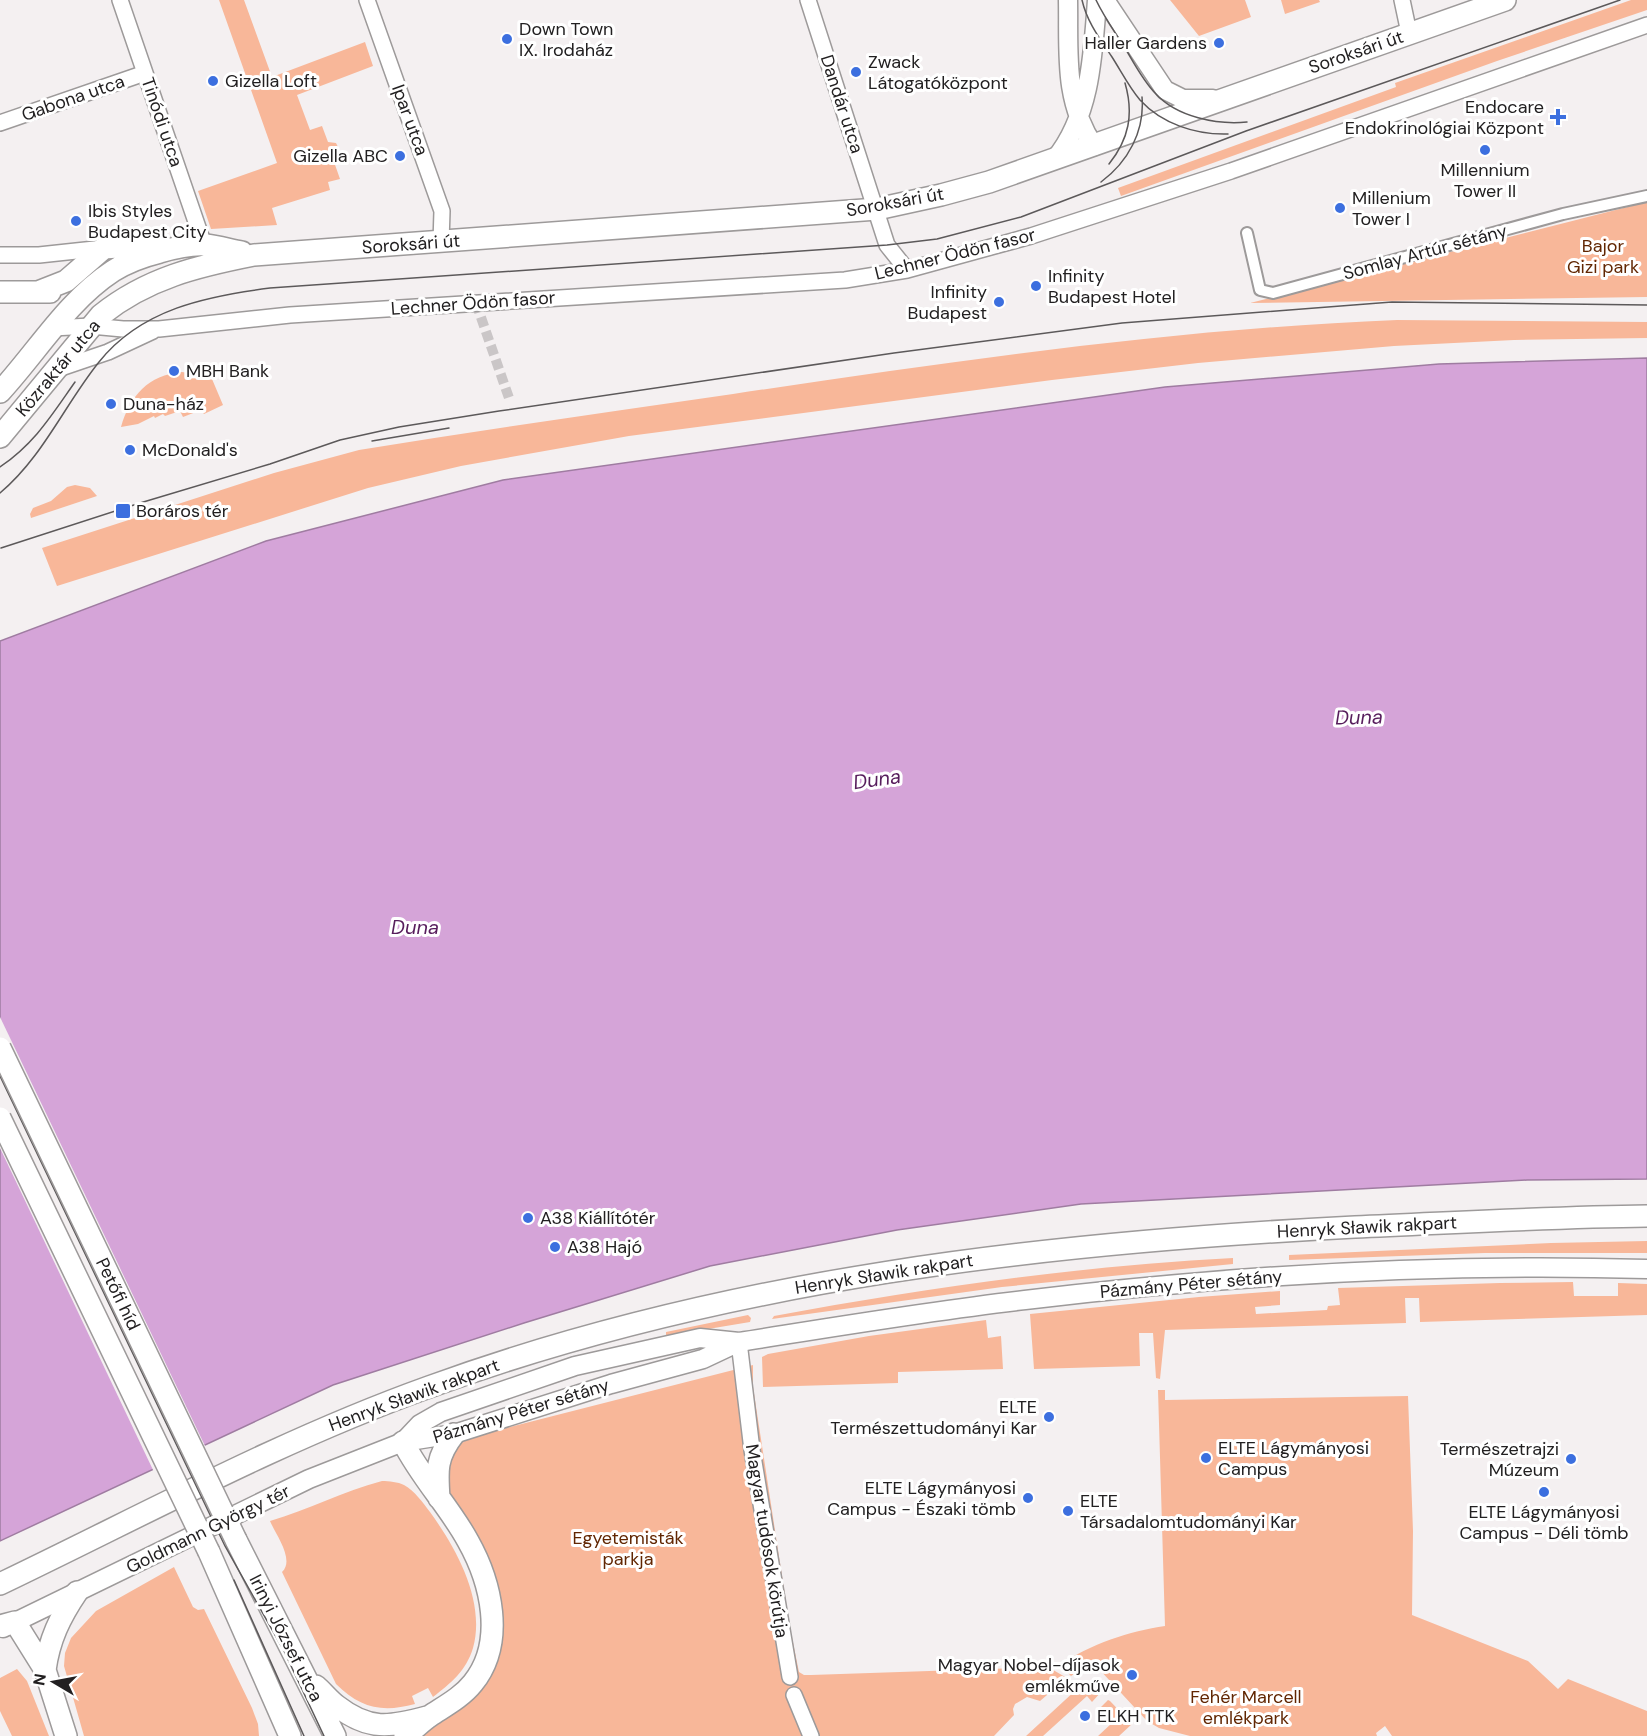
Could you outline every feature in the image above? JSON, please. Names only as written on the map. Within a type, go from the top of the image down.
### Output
[{"type":"main road","name":"Soroksári út","points":[[149,284],[200,265],[254,255],[877,209],[962,190],[1094,146],[1311,67],[1505,0]]},
{"type":"main road","points":[[38,292],[66,281],[104,248],[144,245],[173,248]]},
{"type":"main road","name":"Soroksári út","points":[[173,248],[204,245],[254,255]]},
{"type":"main road","name":"Közraktár utca","points":[[0,392],[52,328],[87,292],[114,270],[143,256],[173,248]]},
{"type":"main road","points":[[0,292],[87,292],[149,284]]},
{"type":"main road","name":"Közraktár utca","points":[[0,437],[91,326],[114,304],[149,284]]},
{"type":"main road","name":"Petőfi híd","points":[[0,1048],[236,1540]]},
{"type":"main road","name":"Petőfi híd","points":[[0,1118],[209,1552]]},
{"type":"main road","name":"Henryk Sławik rakpart","points":[[0,1584],[285,1445],[358,1413],[531,1353],[643,1320],[783,1290],[886,1272],[1070,1247],[1175,1237],[1416,1224],[1647,1216]]},
{"type":"main road","points":[[439,1499],[437,1471],[441,1455],[454,1434]]},
{"type":"main road","points":[[403,1442],[414,1464],[467,1539],[477,1558],[490,1601],[492,1632],[487,1657],[473,1683],[405,1736]]},
{"type":"main road","name":"Irinyi József utca","points":[[236,1540],[335,1736]]},
{"type":"main road","name":"Irinyi József utca","points":[[209,1552],[290,1736]]},
{"type":"main road","points":[[45,1670],[57,1624],[77,1592]]},
{"type":"main road","points":[[5,1626],[35,1652],[45,1670],[66,1736]]},
{"type":"main road","points":[[308,1680],[339,1708],[367,1724],[391,1724],[428,1717]]},
{"type":"main road","points":[[273,1698],[274,1736]]},
{"type":"street","name":"Tinódi utca","points":[[120,0],[204,245]]},
{"type":"street","name":"Ipar utca","points":[[367,0],[442,211],[441,242]]},
{"type":"street","name":"Dandár utca","points":[[808,0],[887,244],[907,270]]},
{"type":"street","points":[[1068,0],[1070,90],[1078,118],[1094,146]]},
{"type":"street","points":[[1055,159],[1064,148],[1078,118],[1092,65],[1097,0]]},
{"type":"street","points":[[1105,0],[1148,68],[1165,90],[1183,99],[1230,98]]},
{"type":"street","points":[[1402,0],[1409,33]]},
{"type":"street","name":"Lechner Ödön fasor","points":[[52,328],[91,326],[123,329],[159,328],[290,315],[845,280],[907,270],[1031,236],[1212,177],[1647,25]]},
{"type":"street","name":"Gabona utca","points":[[0,123],[145,73]]},
{"type":"street","name":"Somlay Artúr sétány","points":[[1247,233],[1260,290],[1273,292],[1563,214],[1647,196]]},
{"type":"street","points":[[0,255],[39,255],[104,248]]},
{"type":"street","name":"Lechner Ödön fasor","points":[[55,370],[108,352],[159,328]]},
{"type":"street","name":"Pázmány Péter sétány","points":[[403,1442],[420,1424],[441,1412],[575,1366],[700,1338],[739,1342],[1023,1300],[1194,1283],[1359,1272],[1447,1269],[1647,1269]]},
{"type":"street","name":"Pázmány Péter sétány","points":[[403,1442],[454,1434],[611,1384],[703,1359],[739,1342]]},
{"type":"street","name":"Magyar tudósok körútja","points":[[739,1342],[753,1460],[790,1677],[794,1695],[811,1736]]},
{"type":"street","name":"Goldmann György tér","points":[[5,1626],[309,1479],[403,1442]]},
{"type":"green space","points":[[219,0],[244,0],[272,77],[365,42],[373,66],[297,95],[310,130],[322,126],[328,142],[336,143],[338,153],[333,159],[340,179],[328,182],[330,190],[272,208],[277,225],[211,229],[198,191],[277,163]]},
{"type":"green space","points":[[1170,0],[1245,0],[1251,17],[1199,36]]},
{"type":"green space","points":[[1281,0],[1319,0],[1320,2],[1285,14]]},
{"type":"green space","points":[[1631,0],[1647,0],[1647,10],[1497,61],[1121,196],[1118,188],[1396,87],[1395,83]]},
{"type":"green space","name":"Bajor Gizi park","points":[[1647,202],[1647,297],[1250,303]]},
{"type":"green space","points":[[1397,320],[1647,322],[1647,338],[1514,340],[1394,346],[1198,363],[629,436],[461,466],[368,488],[57,586],[42,548],[274,473],[359,450],[981,358],[1230,331]]},
{"type":"green space","points":[[182,372],[208,380],[212,379],[223,405],[204,414],[201,410],[183,417],[180,411],[155,418],[154,416],[138,424],[121,427],[130,406],[142,389],[159,378]]},
{"type":"green space","points":[[75,485],[90,488],[97,496],[31,518],[33,508],[51,501],[67,487]]},
{"type":"green space","points":[[1647,1241],[1647,1253],[1485,1253],[1289,1260],[1289,1255]]},
{"type":"green space","points":[[1233,1258],[1233,1264],[1002,1287],[772,1319],[774,1316],[945,1287],[1118,1266]]},
{"type":"green space","points":[[1573,1282],[1574,1296],[1618,1296],[1618,1283],[1647,1284],[1647,1315],[1420,1322],[1419,1298],[1405,1298],[1406,1323],[1165,1330],[1160,1379],[1156,1378],[1153,1333],[1139,1333],[1140,1366],[1034,1369],[1030,1314],[1280,1291],[1280,1305],[1255,1307],[1256,1314],[1327,1310],[1328,1306],[1340,1305],[1338,1288]]},
{"type":"green space","points":[[748,1315],[751,1318],[750,1322],[666,1336],[666,1332]]},
{"type":"green space","points":[[986,1320],[988,1338],[1001,1336],[1003,1369],[898,1372],[898,1383],[763,1387],[762,1357],[768,1354],[869,1336]]},
{"type":"green space","name":"Egyetemisták parkja","points":[[753,1365],[753,1387],[790,1628],[799,1672],[811,1675],[1048,1667],[1067,1678],[1040,1701],[1027,1697],[1015,1704],[1014,1715],[994,1736],[405,1736],[463,1693],[493,1617],[439,1499],[455,1447],[471,1437]]},
{"type":"green space","name":"Fehér Marcell emlékpark","points":[[1158,1390],[1165,1390],[1165,1400],[1408,1396],[1413,1531],[1412,1615],[1528,1661],[1558,1689],[1568,1679],[1647,1711],[1647,1736],[1392,1736],[1385,1726],[1376,1733],[1377,1736],[1190,1736],[1159,1728],[1147,1721],[1098,1668],[1084,1667],[1071,1676],[1060,1665],[1084,1651],[1124,1635],[1165,1626]]},
{"type":"green space","points":[[382,1481],[399,1483],[408,1488],[430,1512],[450,1542],[472,1594],[476,1630],[470,1656],[457,1676],[446,1687],[433,1697],[428,1688],[412,1696],[415,1704],[392,1708],[363,1703],[354,1699],[336,1684],[282,1572],[286,1561],[285,1554],[270,1521]]},
{"type":"green space","points":[[174,1567],[193,1607],[198,1610],[204,1609],[252,1708],[258,1724],[259,1736],[84,1736],[64,1666],[65,1653],[71,1638],[96,1611]]},
{"type":"green space","points":[[17,1669],[27,1681],[49,1736],[12,1736],[0,1711],[0,1678]]},
{"type":"green space","points":[[1090,1685],[1097,1687],[1101,1692],[1092,1702],[1087,1696],[1043,1736],[1026,1736],[1077,1689]]},
{"type":"green space","points":[[1108,1700],[1132,1724],[1119,1736],[1098,1736],[1112,1723],[1099,1709]]},
{"type":"water","name":"Duna","points":[[1647,358],[1647,1179],[1527,1180],[1081,1204],[897,1230],[710,1266],[333,1385],[0,1541],[0,641],[266,541],[503,480],[1165,387],[1439,364]]},
{"type":"pier","points":[[0,1017],[206,1448],[154,1472],[0,1148]]},
{"type":"tunnel","points":[[476,303],[509,398]]},
{"type":"tram line","points":[[1082,0],[1087,16],[1099,37],[1140,100],[1169,122],[1192,130],[1228,134]]},
{"type":"tram line","points":[[1096,0],[1143,78],[1165,102],[1198,118],[1235,123],[1247,122]]},
{"type":"tram line","points":[[0,493],[29,463],[87,378],[116,344],[155,317],[199,301],[270,288],[887,245],[937,239],[1021,217],[1246,131],[1620,0]]},
{"type":"tram line","points":[[1109,164],[1116,155],[1128,126],[1129,105],[1125,83]]},
{"type":"tram line","points":[[1101,182],[1119,165],[1133,145],[1141,122],[1142,97]]},
{"type":"tram line","points":[[1,548],[340,440],[399,427],[499,411],[894,353],[1122,323],[1392,302],[1647,305]]},
{"type":"tram line","points":[[0,467],[33,439],[75,382]]},
{"type":"tram line","points":[[372,441],[449,428]]},
{"type":"tram line","points":[[0,1076],[225,1546],[284,1651],[324,1736]]},
{"type":"tram line","points":[[234,1580],[304,1736]]},
{"type":"place","name":"Down Town IX. Irodaház","points":[[507,39]]},
{"type":"place","name":"Haller Gardens","points":[[1219,43]]},
{"type":"place","name":"Zwack Látogatóközpont","points":[[856,72]]},
{"type":"place","name":"Gizella Loft","points":[[213,81]]},
{"type":"place","name":"Endocare Endokrinológiai Központ","points":[[1558,117]]},
{"type":"place","name":"Millennium Tower II","points":[[1485,150]]},
{"type":"place","name":"Gizella ABC","points":[[400,156]]},
{"type":"place","name":"Millenium Tower I","points":[[1340,208]]},
{"type":"place","name":"Ibis Styles Budapest City","points":[[76,221]]},
{"type":"place","name":"Infinity Budapest Hotel","points":[[1036,286]]},
{"type":"place","name":"Infinity Budapest","points":[[999,302]]},
{"type":"place","name":"MBH Bank","points":[[174,371]]},
{"type":"place","name":"Duna-ház","points":[[111,404]]},
{"type":"place","name":"McDonald's","points":[[130,450]]},
{"type":"place","name":"Boráros tér","points":[[123,511]]},
{"type":"place","name":"A38 Kiállítótér","points":[[528,1218]]},
{"type":"place","name":"A38 Hajó","points":[[555,1247]]},
{"type":"place","name":"ELTE Természettudományi Kar","points":[[1049,1417]]},
{"type":"place","name":"ELTE Lágymányosi Campus","points":[[1206,1458]]},
{"type":"place","name":"Természetrajzi Múzeum","points":[[1571,1459]]},
{"type":"place","name":"ELTE Lágymányosi Campus - Déli tömb","points":[[1544,1492]]},
{"type":"place","name":"ELTE Lágymányosi Campus - Északi tömb","points":[[1028,1498]]},
{"type":"place","name":"ELTE Társadalomtudományi Kar","points":[[1068,1511]]},
{"type":"place","name":"Magyar Nobel-díjasok emlékműve","points":[[1132,1675]]},
{"type":"place","name":"ELKH TTK","points":[[1085,1716]]}]
